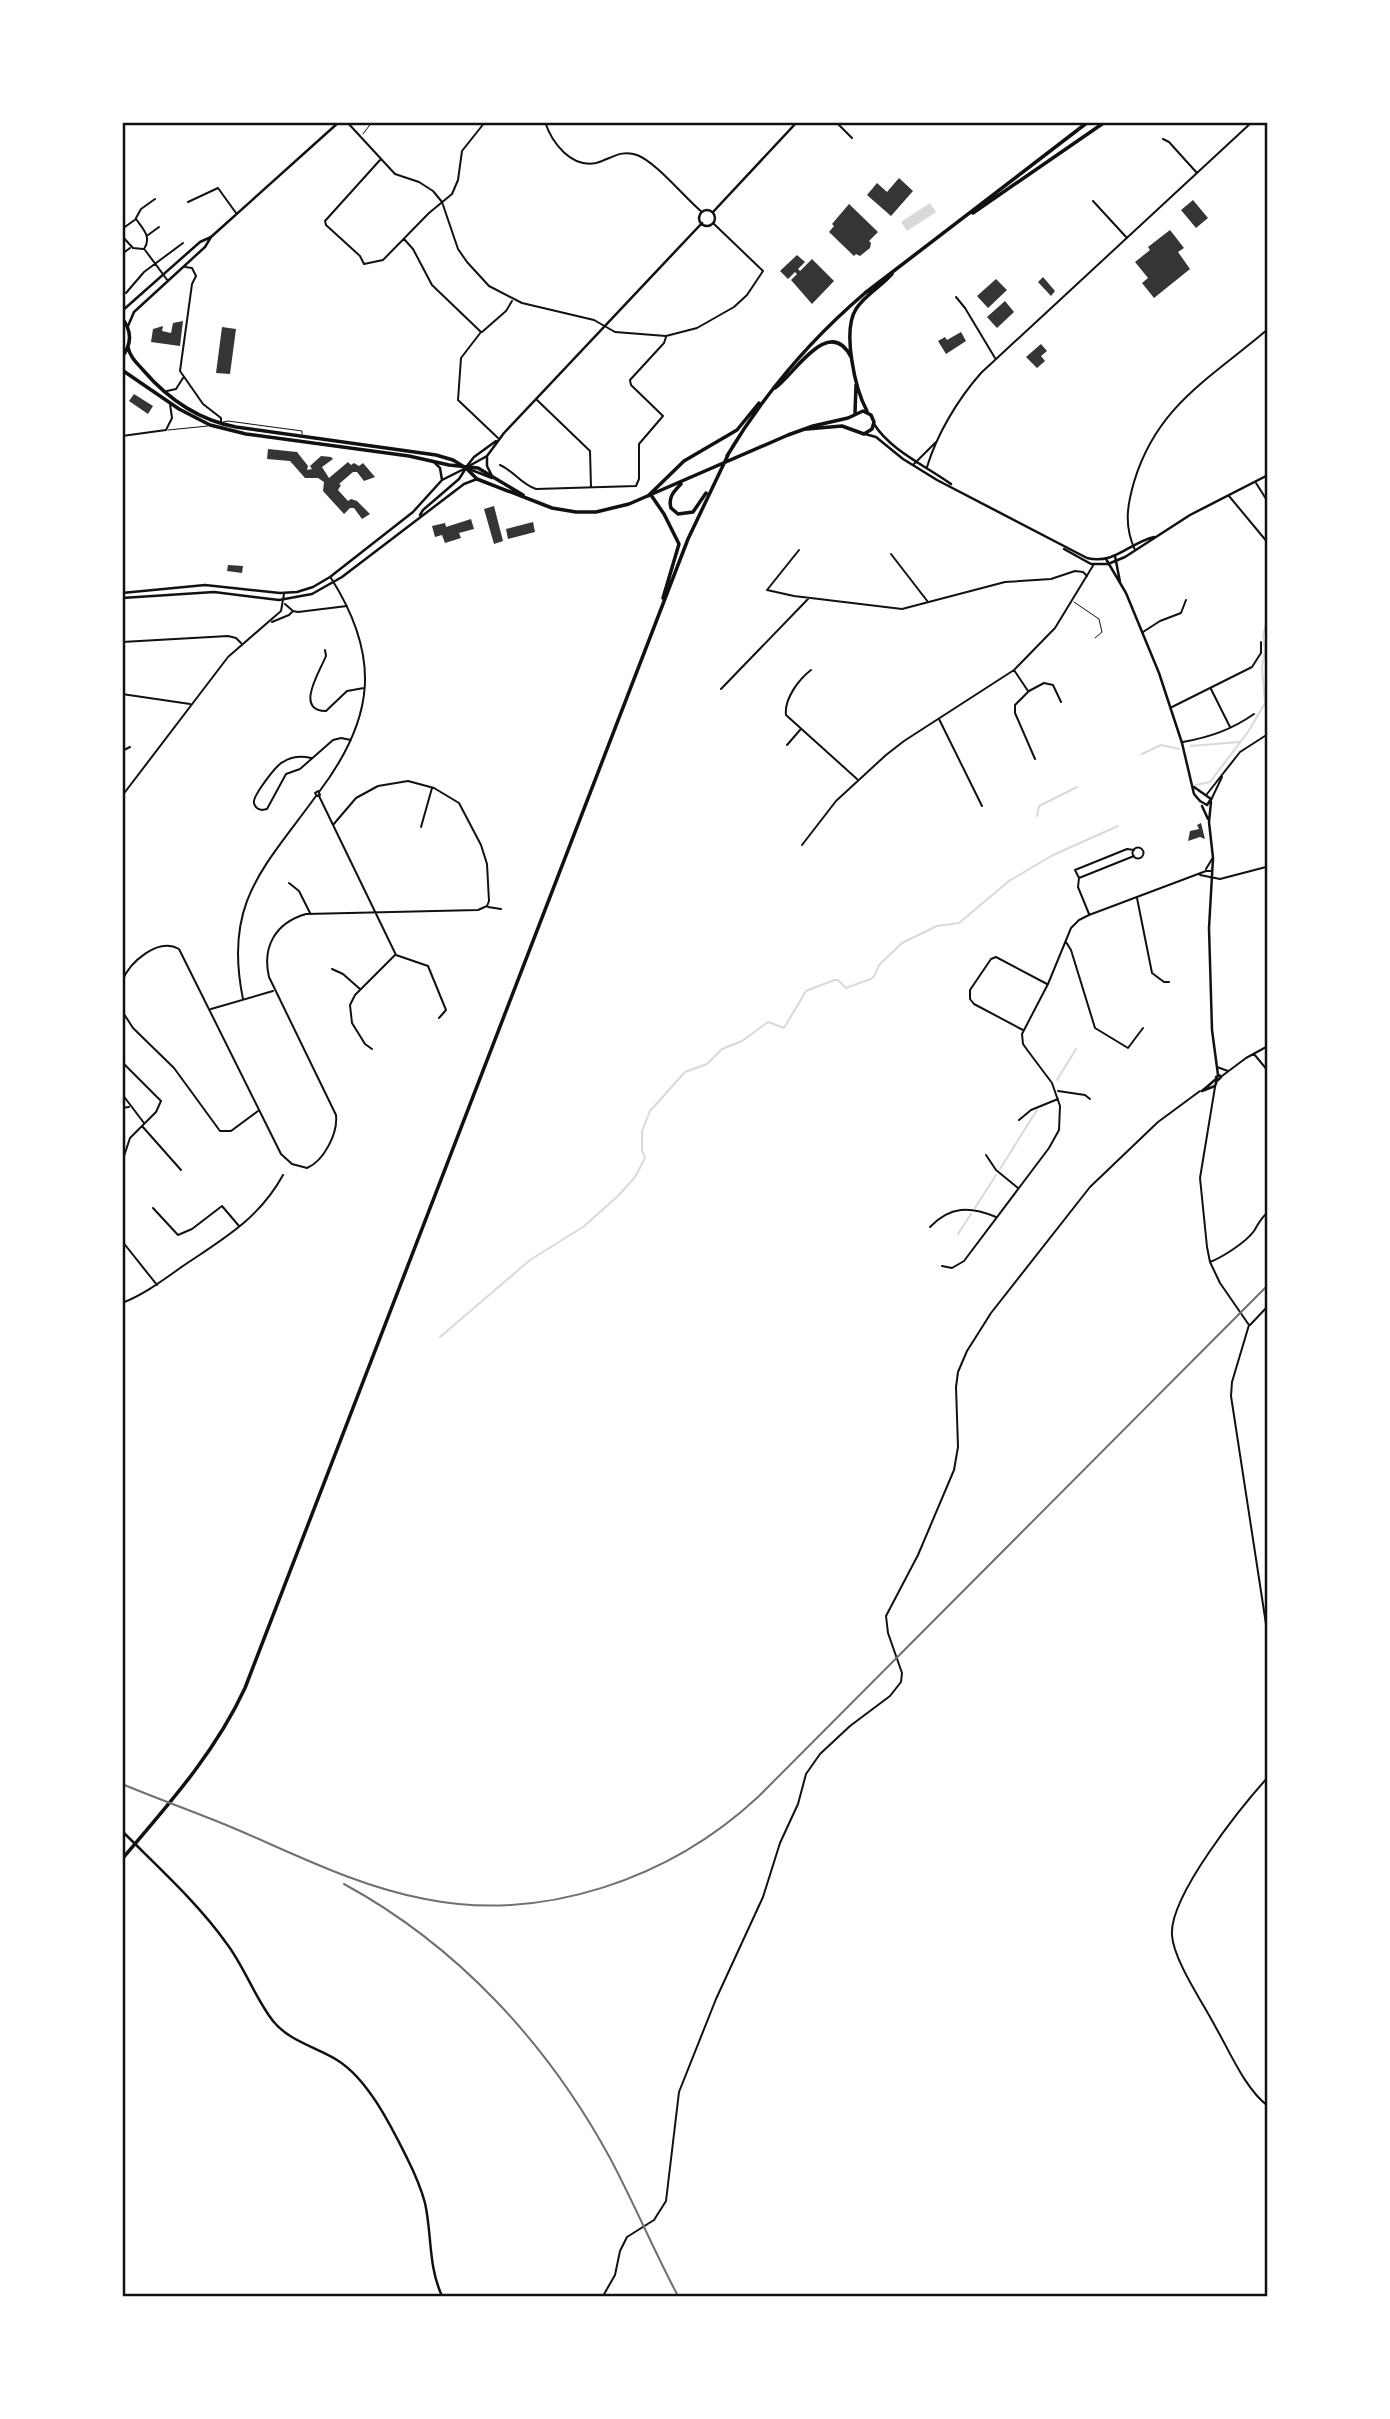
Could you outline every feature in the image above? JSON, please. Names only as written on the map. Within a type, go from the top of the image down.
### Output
[{"type":"main road","points":[[122,311],[200,242],[211,237],[339,122]]},
{"type":"main road","points":[[713,212],[797,122]]},
{"type":"main road","points":[[683,482],[670,500],[673,511],[682,515],[695,510],[766,397],[831,323],[899,266],[1088,122]]},
{"type":"main road","points":[[931,242],[1105,122]]},
{"type":"main road","points":[[702,223],[702,212],[713,212]]},
{"type":"main road","points":[[702,223],[713,223],[713,212]]},
{"type":"main road","points":[[122,595],[205,585],[284,593],[313,587],[330,577],[413,512],[442,480],[487,456],[499,439],[702,223]]},
{"type":"main road","points":[[128,327],[134,313],[205,247],[211,237]]},
{"type":"main road","points":[[899,266],[855,311],[850,335],[857,383],[879,433],[954,487]]},
{"type":"main road","points":[[122,317],[130,335],[128,347],[122,357]]},
{"type":"main road","points":[[770,392],[815,348],[826,342],[845,347],[853,362]]},
{"type":"main road","points":[[128,347],[132,359],[162,390],[193,412],[220,423],[436,455],[453,460],[477,479],[552,508],[583,513],[610,510],[683,482],[788,435],[854,416],[861,411],[869,413]]},
{"type":"main road","points":[[122,370],[169,402],[210,425],[246,434],[431,460],[466,468],[500,481]]},
{"type":"main road","points":[[853,429],[851,422],[857,383]]},
{"type":"main road","points":[[649,496],[684,461],[737,430],[766,397]]},
{"type":"main road","points":[[865,434],[874,424]]},
{"type":"main road","points":[[807,429],[839,426],[876,437],[924,472],[1062,547],[1095,562],[1108,564],[1268,475]]},
{"type":"main road","points":[[419,517],[423,510],[458,479],[474,457],[499,439]]},
{"type":"main road","points":[[487,456],[487,466],[492,476]]},
{"type":"main road","points":[[431,460],[440,468],[442,480]]},
{"type":"main road","points":[[466,468],[478,468],[530,499]]},
{"type":"main road","points":[[122,595],[214,592],[284,601],[312,594],[334,583],[464,484],[477,479]]},
{"type":"main road","points":[[122,1859],[175,1796],[217,1740],[237,1704],[711,485]]},
{"type":"main road","points":[[649,496],[664,514],[679,544],[663,595],[664,601]]},
{"type":"main road","points":[[1095,562],[1116,558]]},
{"type":"main road","points":[[1116,558],[1120,582]]},
{"type":"main road","points":[[1107,559],[1120,582],[1171,707],[1194,794],[1209,822]]},
{"type":"main road","points":[[1193,786],[1211,801],[1209,822],[1213,858],[1209,928],[1212,1030],[1218,1077],[1215,1086],[1203,1091]]},
{"type":"main road","points":[[1201,803],[1201,796],[1206,795]]},
{"type":"main road","points":[[1201,803],[1207,806],[1211,801]]},
{"type":"main road","points":[[1203,1091],[1218,1077]]},
{"type":"main road","points":[[122,1830],[219,1933],[241,1964],[274,2022],[293,2037],[339,2061],[365,2087],[399,2142],[421,2191],[427,2215],[430,2259],[442,2297]]},
{"type":"street","points":[[347,122],[395,174],[429,187],[442,202],[458,249],[489,286],[513,300],[594,320],[615,332],[666,336],[697,328],[734,307],[747,295],[763,271],[713,223]]},
{"type":"street","points":[[381,160],[325,220],[326,225],[360,256],[364,264],[383,260],[452,194],[463,148],[485,122]]},
{"type":"street","points":[[545,122],[556,144],[577,161],[592,163],[624,153],[640,156],[702,212]]},
{"type":"street","points":[[836,122],[852,138]]},
{"type":"street","points":[[924,472],[936,442],[973,382],[1252,122]]},
{"type":"street","points":[[1163,139],[1169,142],[1197,173]]},
{"type":"street","points":[[188,202],[218,188],[237,214]]},
{"type":"street","points":[[122,229],[155,199]]},
{"type":"street","points":[[1093,201],[1127,239]]},
{"type":"street","points":[[122,236],[131,247],[144,249],[148,243],[148,235],[136,219]]},
{"type":"street","points":[[148,235],[159,227]]},
{"type":"street","points":[[404,239],[413,249],[432,285],[481,332]]},
{"type":"street","points":[[126,293],[144,272],[183,243]]},
{"type":"street","points":[[122,254],[131,247]]},
{"type":"street","points":[[144,249],[168,281]]},
{"type":"street","points":[[181,268],[192,268],[196,276],[192,284],[180,371],[203,404],[221,418],[220,423]]},
{"type":"street","points":[[956,297],[996,359]]},
{"type":"street","points":[[499,439],[458,400],[461,358],[481,332],[508,309],[513,300]]},
{"type":"street","points":[[1134,548],[1127,525],[1128,506],[1139,466],[1158,428],[1197,385],[1268,330]]},
{"type":"street","points":[[500,465],[510,470],[523,483],[536,489],[633,487],[639,482],[639,444],[663,416],[631,385],[630,380],[664,343],[666,336]]},
{"type":"street","points":[[162,390],[176,389],[183,377]]},
{"type":"street","points":[[536,399],[590,451],[591,488]]},
{"type":"street","points":[[122,436],[166,430],[173,418],[169,402]]},
{"type":"street","points":[[913,465],[936,442]]},
{"type":"street","points":[[1255,482],[1268,502]]},
{"type":"street","points":[[1229,495],[1268,543]]},
{"type":"street","points":[[799,550],[767,590],[893,609],[929,603],[1005,582],[1051,579],[1079,570],[1087,576]]},
{"type":"street","points":[[891,554],[929,603]]},
{"type":"street","points":[[802,845],[836,801],[858,779],[904,741],[1013,670],[1047,637],[1095,562]]},
{"type":"street","points":[[243,999],[237,948],[245,905],[262,868],[339,764],[352,741],[361,712],[365,688],[363,651],[348,605],[330,577]]},
{"type":"street","points":[[122,796],[228,657],[281,611],[284,593]]},
{"type":"street","points":[[721,689],[809,598]]},
{"type":"street","points":[[1142,633],[1160,621],[1181,613],[1186,600]]},
{"type":"street","points":[[284,601],[293,611],[298,612],[348,605]]},
{"type":"street","points":[[270,623],[293,611]]},
{"type":"street","points":[[122,642],[228,636],[236,638],[242,644]]},
{"type":"street","points":[[1171,707],[1252,667],[1261,653],[1261,642]]},
{"type":"street","points":[[325,650],[326,656],[309,694],[316,709],[326,711],[350,690],[365,688]]},
{"type":"street","points":[[811,670],[795,688],[785,709],[787,716],[858,779]]},
{"type":"street","points":[[1013,670],[1029,691]]},
{"type":"street","points":[[1035,759],[1014,710],[1016,703],[1029,691],[1044,683],[1053,685],[1061,702]]},
{"type":"street","points":[[1210,688],[1231,728]]},
{"type":"street","points":[[122,694],[191,704]]},
{"type":"street","points":[[1182,743],[1211,737],[1254,714]]},
{"type":"street","points":[[939,719],[982,806]]},
{"type":"street","points":[[787,745],[801,729]]},
{"type":"street","points":[[1206,795],[1240,752],[1268,734]]},
{"type":"street","points":[[311,758],[292,759],[279,765],[254,796],[256,807],[267,809],[284,776],[300,769],[333,740],[341,738],[352,741]]},
{"type":"street","points":[[122,751],[130,747]]},
{"type":"street","points":[[1211,801],[1222,776]]},
{"type":"street","points":[[332,825],[356,798],[378,786],[408,781],[432,787],[459,803],[481,845],[487,864],[487,906]]},
{"type":"street","points":[[421,827],[432,787]]},
{"type":"street","points":[[318,794],[396,955],[428,966],[446,1010],[439,1018]]},
{"type":"street","points":[[1089,915],[1078,887],[1079,878],[1075,870],[1127,849],[1140,848],[1144,854],[1139,859],[1134,856]]},
{"type":"street","points":[[1134,850],[1134,856]]},
{"type":"street","points":[[1079,878],[1134,856]]},
{"type":"street","points":[[1206,870],[1213,858]]},
{"type":"street","points":[[1197,874],[1220,879],[1266,867]]},
{"type":"street","points":[[942,1266],[952,1268],[964,1261],[1056,1136],[1061,1114],[1056,1092],[1022,1038],[1023,1030],[1048,985],[1074,925],[1089,915],[1206,870],[1212,871]]},
{"type":"street","points":[[289,883],[299,891],[310,914]]},
{"type":"street","points":[[1136,898],[1152,973],[1164,982],[1170,982]]},
{"type":"street","points":[[122,981],[128,969],[142,956],[162,946],[172,946],[181,953],[281,1153],[289,1162],[300,1167],[310,1167],[336,1129],[335,1110],[275,990],[267,968],[269,944],[275,933],[285,923],[310,914],[478,910],[487,906],[501,909]]},
{"type":"street","points":[[1066,942],[1096,1028],[1128,1048],[1143,1028]]},
{"type":"street","points":[[372,1049],[365,1044],[350,1018],[351,1001],[396,955]]},
{"type":"street","points":[[1023,1030],[974,1004],[970,999],[970,990],[991,959],[996,957],[1048,985]]},
{"type":"street","points":[[332,968],[360,990]]},
{"type":"street","points":[[211,1009],[275,990]]},
{"type":"street","points":[[122,1011],[133,1028],[174,1068],[220,1131],[232,1131],[259,1111]]},
{"type":"street","points":[[1218,1077],[1268,1046]]},
{"type":"street","points":[[1253,1053],[1268,1071]]},
{"type":"street","points":[[122,1062],[161,1099],[156,1112],[130,1138],[122,1162]]},
{"type":"street","points":[[1217,1067],[1230,1071]]},
{"type":"street","points":[[1215,1086],[1202,1158],[1202,1214],[1210,1262],[1249,1325]]},
{"type":"street","points":[[1056,1092],[1067,1091],[1085,1095],[1090,1099]]},
{"type":"street","points":[[603,2297],[615,2275],[627,2236],[649,2223],[663,2208],[670,2179],[679,2092],[716,1999],[763,1897],[780,1843],[798,1804],[806,1774],[820,1754],[890,1696],[901,1682],[902,1673],[888,1633],[886,1616],[918,1555],[954,1470],[958,1373],[984,1321],[1090,1187],[1158,1122],[1203,1091],[1213,1096]]},
{"type":"street","points":[[122,1094],[143,1125],[181,1170]]},
{"type":"street","points":[[1019,1120],[1031,1110],[1058,1098]]},
{"type":"street","points":[[122,1108],[130,1106]]},
{"type":"street","points":[[986,1154],[996,1170],[1018,1188]]},
{"type":"street","points":[[122,1303],[158,1285],[215,1248],[256,1214],[284,1175]]},
{"type":"street","points":[[153,1208],[178,1236],[192,1229],[222,1206],[240,1226]]},
{"type":"street","points":[[930,1227],[941,1215],[959,1210],[997,1217]]},
{"type":"street","points":[[1210,1262],[1240,1245],[1268,1212]]},
{"type":"street","points":[[122,1241],[158,1285]]},
{"type":"street","points":[[1268,1306],[1249,1325],[1231,1389],[1268,1637]]},
{"type":"street","points":[[1268,1777],[1224,1828],[1174,1915],[1171,1933],[1180,1961],[1235,2061],[1256,2096],[1268,2106]]},
{"type":"lane","points":[[360,137],[372,122]]},
{"type":"lane","points":[[166,430],[210,425]]},
{"type":"lane","points":[[1072,600],[1099,619],[1102,632],[1095,638]]},
{"type":"shaded area","points":[[930,203],[936,212],[907,231],[901,222]]},
{"type":"building","points":[[899,178],[913,191],[891,216],[867,195],[877,183],[887,192]]},
{"type":"building","points":[[1193,200],[1208,218],[1196,228],[1181,210]]},
{"type":"building","points":[[849,204],[878,232],[869,241],[870,248],[860,256],[854,256],[829,232],[834,226],[832,224]]},
{"type":"building","points":[[1170,230],[1184,248],[1178,252],[1190,269],[1154,298],[1142,283],[1148,278],[1135,262],[1150,250],[1148,247]]},
{"type":"building","points":[[797,255],[805,262],[798,269],[800,271],[812,259],[834,281],[812,304],[791,280],[797,274],[795,272],[788,279],[780,271]]},
{"type":"building","points":[[1043,277],[1055,291],[1051,296],[1038,282]]},
{"type":"building","points":[[996,279],[1007,290],[988,308],[977,296]]},
{"type":"building","points":[[1005,301],[1014,312],[997,328],[987,317]]},
{"type":"building","points":[[183,321],[180,346],[151,342],[153,329],[163,326],[162,331],[171,333],[173,323]]},
{"type":"building","points":[[222,327],[236,329],[230,374],[216,373]]},
{"type":"building","points":[[961,332],[966,341],[946,354],[938,341],[945,337],[947,340]]},
{"type":"building","points":[[1041,344],[1047,351],[1041,356],[1045,361],[1037,368],[1026,357]]},
{"type":"building","points":[[134,394],[153,406],[148,414],[129,401]]},
{"type":"building","points":[[268,449],[297,452],[308,466],[307,470],[312,469],[310,466],[321,456],[331,457],[333,459],[322,467],[329,478],[348,462],[359,466],[363,463],[375,477],[364,481],[357,472],[353,472],[339,484],[341,485],[338,490],[348,501],[357,501],[370,514],[362,519],[354,508],[350,508],[344,514],[323,491],[324,482],[318,478],[305,478],[290,461],[267,459]]},
{"type":"building","points":[[494,506],[503,541],[494,544],[484,509]]},
{"type":"building","points":[[471,519],[474,529],[459,533],[461,538],[445,543],[442,535],[435,537],[432,526],[445,523],[446,527]]},
{"type":"building","points":[[533,522],[535,532],[508,539],[506,529]]},
{"type":"building","points":[[228,565],[243,566],[242,573],[227,571]]},
{"type":"building","points":[[1201,823],[1205,839],[1200,837],[1188,841],[1190,831],[1199,829],[1197,825]]},
{"type":"waterway","points":[[1196,785],[1210,782],[1248,732],[1265,703],[1263,636],[1268,616]]},
{"type":"waterway","points":[[1191,746],[1239,742]]},
{"type":"waterway","points":[[1142,754],[1161,745],[1179,749]]},
{"type":"waterway","points":[[1037,816],[1039,806],[1077,787]]},
{"type":"waterway","points":[[440,1337],[530,1260],[583,1227],[618,1196],[635,1177],[645,1158],[642,1131],[650,1111],[685,1072],[707,1064],[722,1049],[742,1041],[768,1022],[784,1028],[806,991],[834,980],[838,980],[846,988],[871,979],[879,965],[902,943],[937,926],[959,923],[1009,881],[1053,855],[1118,826]]},
{"type":"waterway","points":[[1057,1080],[1076,1049]]},
{"type":"waterway","points":[[1000,1169],[1037,1110]]},
{"type":"waterway","points":[[975,1208],[996,1175]]},
{"type":"waterway","points":[[958,1234],[971,1214]]},
{"type":"railway","points":[[122,1784],[350,1878],[425,1899],[470,1905],[515,1905],[560,1899],[604,1887],[646,1871],[724,1826],[758,1797],[1268,1285]]},
{"type":"railway","points":[[344,1884],[425,1937],[462,1968],[529,2038],[558,2076],[610,2158],[678,2296]]}]
